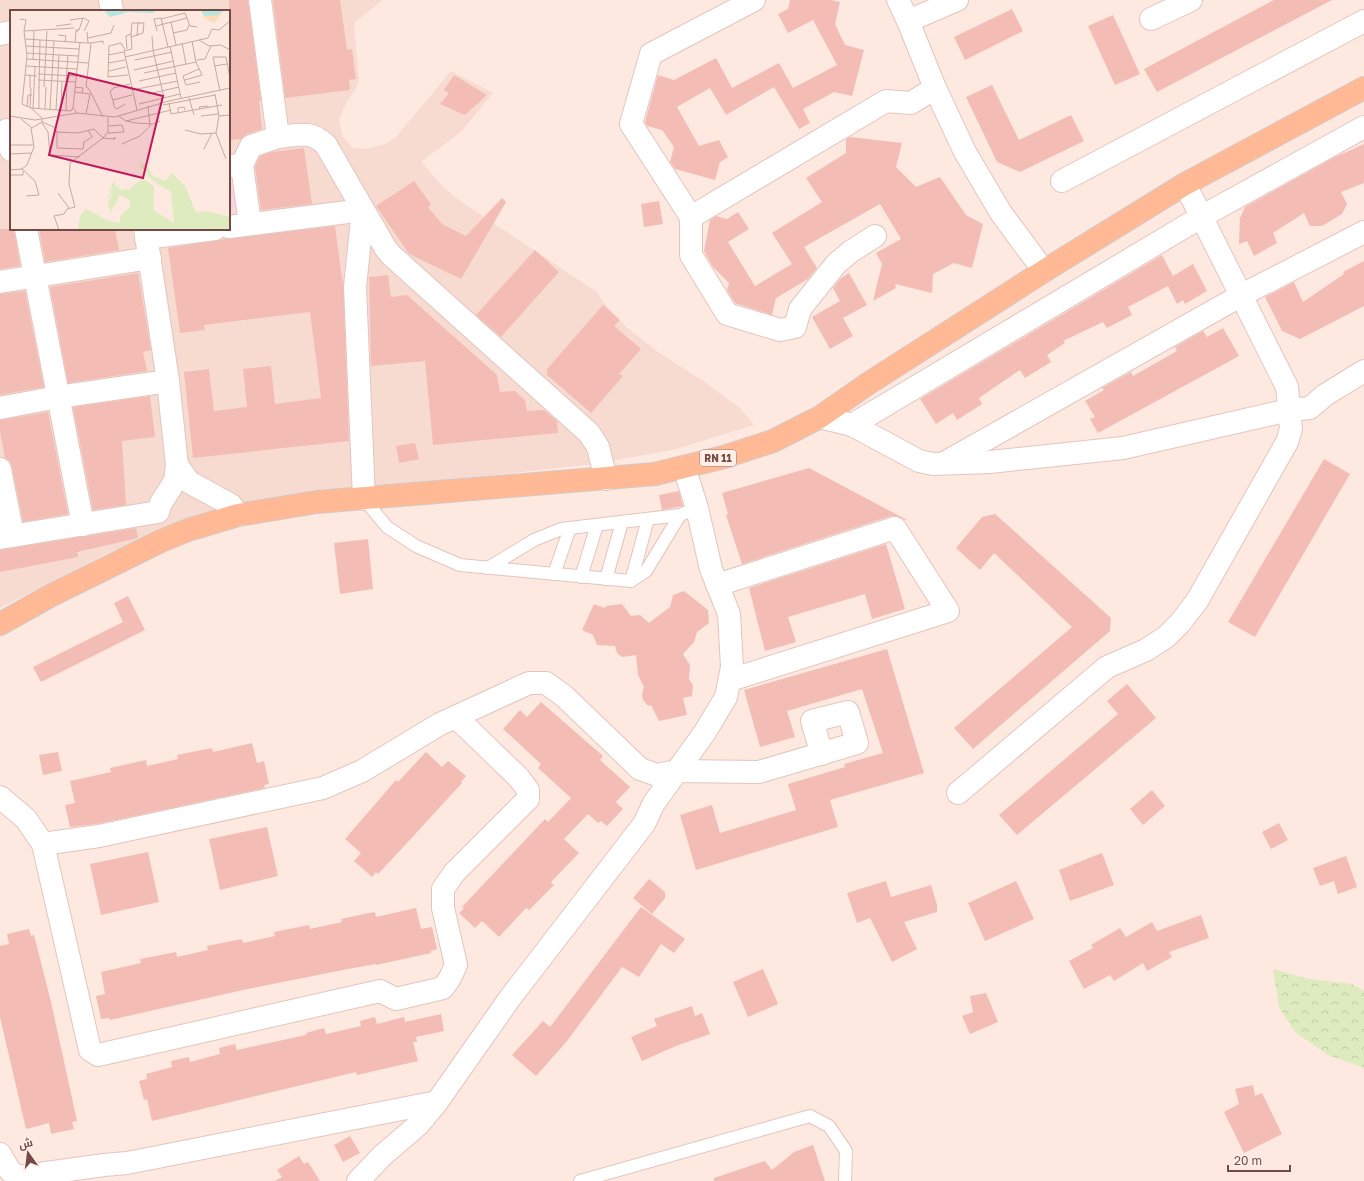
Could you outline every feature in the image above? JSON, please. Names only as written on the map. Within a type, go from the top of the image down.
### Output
[{"type":"main road","name":"RN 11","points":[[0,624],[50,596],[161,541],[188,530],[238,514],[317,502],[655,474],[724,457],[773,441],[820,417],[875,379],[1044,271],[1185,184],[1364,88]]},
{"type":"street","points":[[110,0],[112,10]]},
{"type":"street","points":[[260,0],[277,128]]},
{"type":"street","points":[[754,0],[651,54],[631,124],[691,217],[691,256],[727,314],[780,330],[795,327],[800,309],[836,264],[850,252],[875,236]]},
{"type":"street","points":[[898,0],[935,88],[965,152],[1001,213],[1044,271]]},
{"type":"street","points":[[908,21],[957,0]]},
{"type":"street","points":[[1151,19],[1191,0]]},
{"type":"street","points":[[1062,181],[1364,21]]},
{"type":"street","points":[[0,34],[10,32]]},
{"type":"street","points":[[691,217],[886,101],[911,103],[935,88]]},
{"type":"street","points":[[852,425],[1201,217],[1364,127]]},
{"type":"street","points":[[363,210],[240,226],[235,166],[251,146],[277,128],[319,138],[326,145],[363,210],[391,255],[589,433],[598,448],[606,479]]},
{"type":"street","points":[[958,793],[1107,667],[1146,650],[1166,637],[1180,623],[1197,601],[1287,442],[1291,428],[1287,387],[1185,184]]},
{"type":"street","points":[[363,210],[355,287],[364,499]]},
{"type":"street","points":[[26,230],[83,525]]},
{"type":"street","points":[[0,282],[35,276],[147,241],[209,230]]},
{"type":"street","points":[[943,463],[1240,296],[1364,232]]},
{"type":"street","points":[[147,241],[168,382],[177,465],[175,481],[161,503],[155,523],[161,541]]},
{"type":"street","points":[[820,417],[852,425],[919,461],[933,464],[990,462],[1123,448],[1289,410],[1310,408],[1325,395],[1364,371]]},
{"type":"street","points":[[0,408],[58,397],[168,382]]},
{"type":"street","points":[[177,465],[189,482],[231,505],[238,514]]},
{"type":"street","points":[[358,1181],[382,1156],[418,1125],[437,1102],[510,998],[644,824],[654,803],[705,732],[726,697],[732,667],[729,614],[688,511],[684,467]]},
{"type":"street","points":[[0,469],[6,537],[158,512]]},
{"type":"street","points":[[717,585],[895,528],[948,611],[730,680]]},
{"type":"street","points":[[43,844],[99,836],[323,788],[362,771],[440,724],[529,683],[546,683],[564,696],[640,768],[657,775],[677,771],[758,772],[822,754]]},
{"type":"street","points":[[0,797],[26,819],[43,844],[90,1050],[98,1055],[380,991],[396,999],[443,988],[456,965],[443,908],[443,889],[454,873],[528,799],[528,790],[519,778],[456,717]]},
{"type":"street","points":[[0,1154],[10,1172],[18,1177],[127,1163],[437,1102]]},
{"type":"street","points":[[401,1109],[418,1125]]},
{"type":"lane","points":[[364,499],[387,527],[416,546],[460,565],[631,581],[646,571],[688,511]]},
{"type":"lane","points":[[488,568],[534,540],[561,530],[648,519],[688,511]]},
{"type":"lane","points":[[631,581],[648,519]]},
{"type":"lane","points":[[606,579],[622,522]]},
{"type":"lane","points":[[581,577],[597,525]]},
{"type":"lane","points":[[554,574],[570,528]]},
{"type":"lane","points":[[580,1181],[810,1116],[829,1126],[846,1151],[845,1181]]},
{"type":"shaded area","points":[[0,0],[383,0],[354,23],[359,83],[347,102],[339,119],[342,136],[353,148],[366,149],[385,144],[396,137],[451,71],[493,93],[462,131],[421,162],[444,188],[459,200],[597,292],[604,303],[627,328],[657,351],[706,383],[740,408],[754,425],[673,450],[587,465],[402,485],[148,536],[110,552],[0,608]]},
{"type":"shaded area","points":[[230,172],[236,209],[230,210]]},
{"type":"green space","points":[[1273,969],[1309,979],[1352,984],[1364,991],[1364,1068],[1328,1055],[1295,1032],[1279,1007]]},
{"type":"building","points":[[229,0],[248,0],[261,101],[259,101],[262,129],[247,134],[241,139],[230,140],[230,10]]},
{"type":"building","points":[[273,0],[340,0],[347,50],[352,49],[356,79],[349,80],[350,90],[285,98]]},
{"type":"building","points":[[790,0],[831,0],[840,2],[835,24],[845,45],[864,50],[852,96],[834,92],[803,109],[810,123],[799,129],[774,87],[726,115],[710,88],[677,107],[699,146],[719,140],[728,157],[720,162],[715,180],[675,169],[670,162],[674,147],[662,130],[647,126],[645,122],[658,75],[674,80],[716,58],[732,88],[779,63],[793,88],[837,65],[813,20],[788,33],[778,14],[788,9]]},
{"type":"building","points":[[1274,0],[1332,0],[1157,92],[1144,69]]},
{"type":"building","points":[[1012,9],[1023,31],[965,60],[954,37]]},
{"type":"building","points":[[1113,15],[1140,74],[1115,85],[1088,26]]},
{"type":"building","points":[[454,75],[487,95],[465,115],[440,104],[449,93],[444,90]]},
{"type":"building","points":[[992,85],[1019,140],[1071,115],[1084,141],[1020,172],[997,162],[966,97]]},
{"type":"building","points":[[850,137],[902,143],[896,167],[916,187],[940,177],[966,215],[983,224],[972,268],[954,263],[933,274],[932,293],[895,284],[896,288],[873,301],[882,264],[876,253],[901,239],[880,204],[804,247],[817,268],[808,279],[776,298],[772,315],[735,303],[727,290],[729,283],[713,267],[704,251],[710,220],[716,216],[727,219],[738,212],[749,229],[728,242],[755,286],[792,264],[772,233],[822,202],[806,178],[846,153],[846,139]]},
{"type":"building","points":[[1364,144],[1364,183],[1341,192],[1347,204],[1342,214],[1322,226],[1310,226],[1304,213],[1273,233],[1277,243],[1254,256],[1247,241],[1239,244],[1240,218],[1245,207],[1333,158]]},
{"type":"building","points":[[304,148],[312,204],[261,210],[255,167],[260,156],[272,152]]},
{"type":"building","points":[[414,181],[431,204],[428,207],[442,224],[466,236],[502,198],[506,202],[461,279],[409,254],[376,206]]},
{"type":"building","points":[[659,201],[663,224],[644,227],[641,204]]},
{"type":"building","points":[[335,226],[343,279],[349,441],[193,458],[184,372],[209,369],[214,411],[247,407],[243,369],[271,366],[275,404],[321,398],[310,312],[204,325],[205,330],[180,333],[168,248],[225,239]]},
{"type":"building","points":[[0,229],[14,230],[20,266],[0,269]]},
{"type":"building","points":[[39,230],[115,230],[119,250],[45,262]]},
{"type":"building","points":[[535,250],[559,272],[501,337],[476,315]]},
{"type":"building","points":[[1162,255],[1173,276],[1193,264],[1207,291],[1185,304],[1183,300],[1177,304],[1168,286],[1128,307],[1132,315],[1107,328],[1103,322],[1063,341],[1065,343],[1047,355],[1051,362],[1025,378],[1020,370],[979,398],[982,404],[957,420],[953,413],[936,424],[920,399]]},
{"type":"building","points":[[1364,261],[1364,306],[1300,339],[1282,331],[1265,297],[1294,282],[1303,302],[1344,274],[1343,272]]},
{"type":"building","points":[[138,273],[151,350],[143,352],[147,371],[68,383],[50,287]]},
{"type":"building","points":[[849,273],[867,305],[843,318],[853,336],[830,349],[812,317],[840,301],[833,288],[841,278]]},
{"type":"building","points":[[388,275],[391,297],[407,295],[497,375],[500,392],[515,391],[525,400],[527,411],[544,410],[557,421],[558,433],[433,445],[425,361],[371,366],[369,277]]},
{"type":"building","points":[[25,291],[44,387],[0,395],[0,294]]},
{"type":"building","points":[[603,305],[620,320],[614,326],[641,349],[619,374],[623,376],[591,413],[547,375],[547,369]]},
{"type":"building","points":[[1223,328],[1239,356],[1098,433],[1090,419],[1095,417],[1085,401],[1104,390],[1102,388],[1131,372],[1133,376],[1177,351],[1175,347],[1203,331],[1207,337]]},
{"type":"building","points":[[150,396],[155,437],[122,441],[126,505],[93,510],[73,407]]},
{"type":"building","points":[[48,412],[68,514],[23,522],[12,467],[10,461],[5,458],[0,431],[0,420]]},
{"type":"building","points":[[415,443],[419,459],[399,463],[396,446]]},
{"type":"building","points":[[1324,459],[1350,474],[1255,637],[1228,622]]},
{"type":"building","points":[[809,468],[907,520],[897,516],[891,516],[742,564],[726,515],[728,514],[722,493]]},
{"type":"building","points":[[679,491],[683,506],[662,510],[659,495]]},
{"type":"building","points":[[995,514],[1111,618],[1110,631],[973,749],[954,728],[1072,627],[994,553],[980,570],[956,548],[982,517]]},
{"type":"building","points":[[136,528],[138,538],[77,552],[78,557],[0,572],[0,550]]},
{"type":"building","points":[[368,539],[373,589],[340,594],[334,543]]},
{"type":"building","points":[[886,544],[905,609],[872,619],[865,594],[788,617],[796,642],[765,651],[749,588]]},
{"type":"building","points":[[684,591],[708,610],[709,623],[697,632],[694,642],[683,654],[690,665],[689,679],[693,685],[692,696],[683,698],[687,715],[659,721],[651,705],[648,706],[643,700],[642,694],[644,687],[638,675],[636,655],[622,657],[617,653],[615,646],[597,645],[593,635],[582,630],[594,604],[605,608],[606,606],[622,604],[631,616],[640,615],[649,623],[670,607],[673,595]]},
{"type":"building","points":[[128,596],[145,630],[41,682],[33,667],[123,622],[114,603]]},
{"type":"building","points":[[887,649],[924,773],[830,800],[838,827],[696,870],[680,815],[712,805],[720,833],[796,810],[788,784],[845,767],[844,764],[883,753],[862,689],[787,711],[795,737],[760,747],[744,690]]},
{"type":"building","points":[[1127,684],[1156,718],[1017,835],[999,815],[1118,714],[1107,701]]},
{"type":"building","points":[[541,702],[603,756],[600,760],[630,787],[616,802],[623,809],[607,826],[601,821],[598,823],[588,814],[564,839],[579,853],[551,882],[554,885],[529,910],[526,908],[499,937],[482,921],[475,928],[459,913],[464,908],[462,907],[545,819],[548,822],[571,798],[538,768],[541,764],[503,729],[520,710],[527,717]]},
{"type":"building","points":[[252,743],[257,763],[264,761],[269,784],[264,785],[265,788],[97,824],[70,827],[65,805],[75,803],[70,781],[111,772],[110,768],[146,760],[147,766],[178,759],[177,755],[212,748],[213,752]]},
{"type":"building","points":[[58,752],[62,771],[43,775],[39,755]]},
{"type":"building","points":[[426,752],[442,767],[448,761],[466,776],[461,782],[462,783],[406,844],[378,874],[376,872],[372,877],[354,861],[361,853],[345,839],[396,780],[398,782]]},
{"type":"building","points":[[1152,790],[1165,806],[1143,825],[1130,809]]},
{"type":"building","points":[[1279,823],[1288,840],[1271,849],[1262,832]]},
{"type":"building","points":[[267,827],[278,876],[220,890],[209,839]]},
{"type":"building","points":[[148,852],[159,902],[101,915],[90,864]]},
{"type":"building","points":[[1102,853],[1114,885],[1070,901],[1059,870]]},
{"type":"building","points":[[1346,856],[1357,887],[1338,894],[1334,881],[1320,886],[1313,868]]},
{"type":"building","points":[[649,879],[665,892],[665,898],[652,914],[633,898]]},
{"type":"building","points":[[886,881],[891,897],[931,885],[937,905],[937,912],[904,922],[917,949],[892,962],[870,918],[857,923],[847,893]]},
{"type":"building","points":[[1016,881],[1034,919],[985,941],[968,903]]},
{"type":"building","points":[[641,907],[685,939],[674,953],[661,944],[639,977],[622,967],[567,1041],[536,1076],[512,1055],[543,1021],[550,1027]]},
{"type":"building","points":[[416,908],[421,929],[432,927],[437,949],[431,951],[431,953],[243,990],[110,1020],[109,1018],[101,1019],[96,996],[105,994],[101,972],[141,963],[140,959],[176,952],[177,957],[208,950],[207,946],[242,939],[243,943],[275,936],[274,932],[309,925],[310,929],[342,922],[341,919],[364,914],[375,912],[376,917]]},
{"type":"building","points":[[1201,915],[1209,938],[1169,952],[1172,957],[1147,971],[1143,963],[1114,981],[1110,975],[1084,989],[1069,961],[1093,948],[1091,945],[1120,928],[1126,937],[1152,922],[1157,931]]},
{"type":"building","points":[[29,929],[31,936],[34,935],[51,1002],[77,1121],[72,1122],[74,1129],[51,1134],[49,1123],[26,1129],[0,1017],[0,946],[9,944],[7,934]]},
{"type":"building","points":[[763,969],[778,1004],[748,1017],[733,982]]},
{"type":"building","points":[[986,993],[998,1022],[970,1034],[962,1016],[973,1012],[970,996]]},
{"type":"building","points":[[692,1006],[695,1016],[702,1013],[710,1034],[676,1046],[642,1061],[631,1037],[657,1026],[654,1019]]},
{"type":"building","points":[[441,1014],[444,1031],[416,1037],[417,1042],[413,1042],[418,1061],[357,1075],[356,1072],[152,1121],[147,1099],[144,1100],[139,1081],[147,1079],[146,1074],[172,1067],[171,1061],[189,1057],[190,1062],[220,1054],[219,1048],[235,1044],[237,1050],[306,1035],[306,1033],[324,1028],[326,1034],[361,1026],[360,1021],[375,1017],[377,1024],[404,1017],[405,1022]]},
{"type":"building","points":[[1253,1085],[1255,1096],[1262,1093],[1282,1134],[1244,1153],[1224,1112],[1239,1104],[1235,1089]]},
{"type":"building","points":[[350,1136],[360,1153],[343,1162],[334,1145]]},
{"type":"building","points":[[813,1145],[825,1181],[714,1181],[714,1178],[765,1161],[772,1170],[794,1152]]},
{"type":"building","points":[[299,1156],[304,1164],[308,1162],[320,1181],[275,1181],[282,1177],[277,1170]]}]
